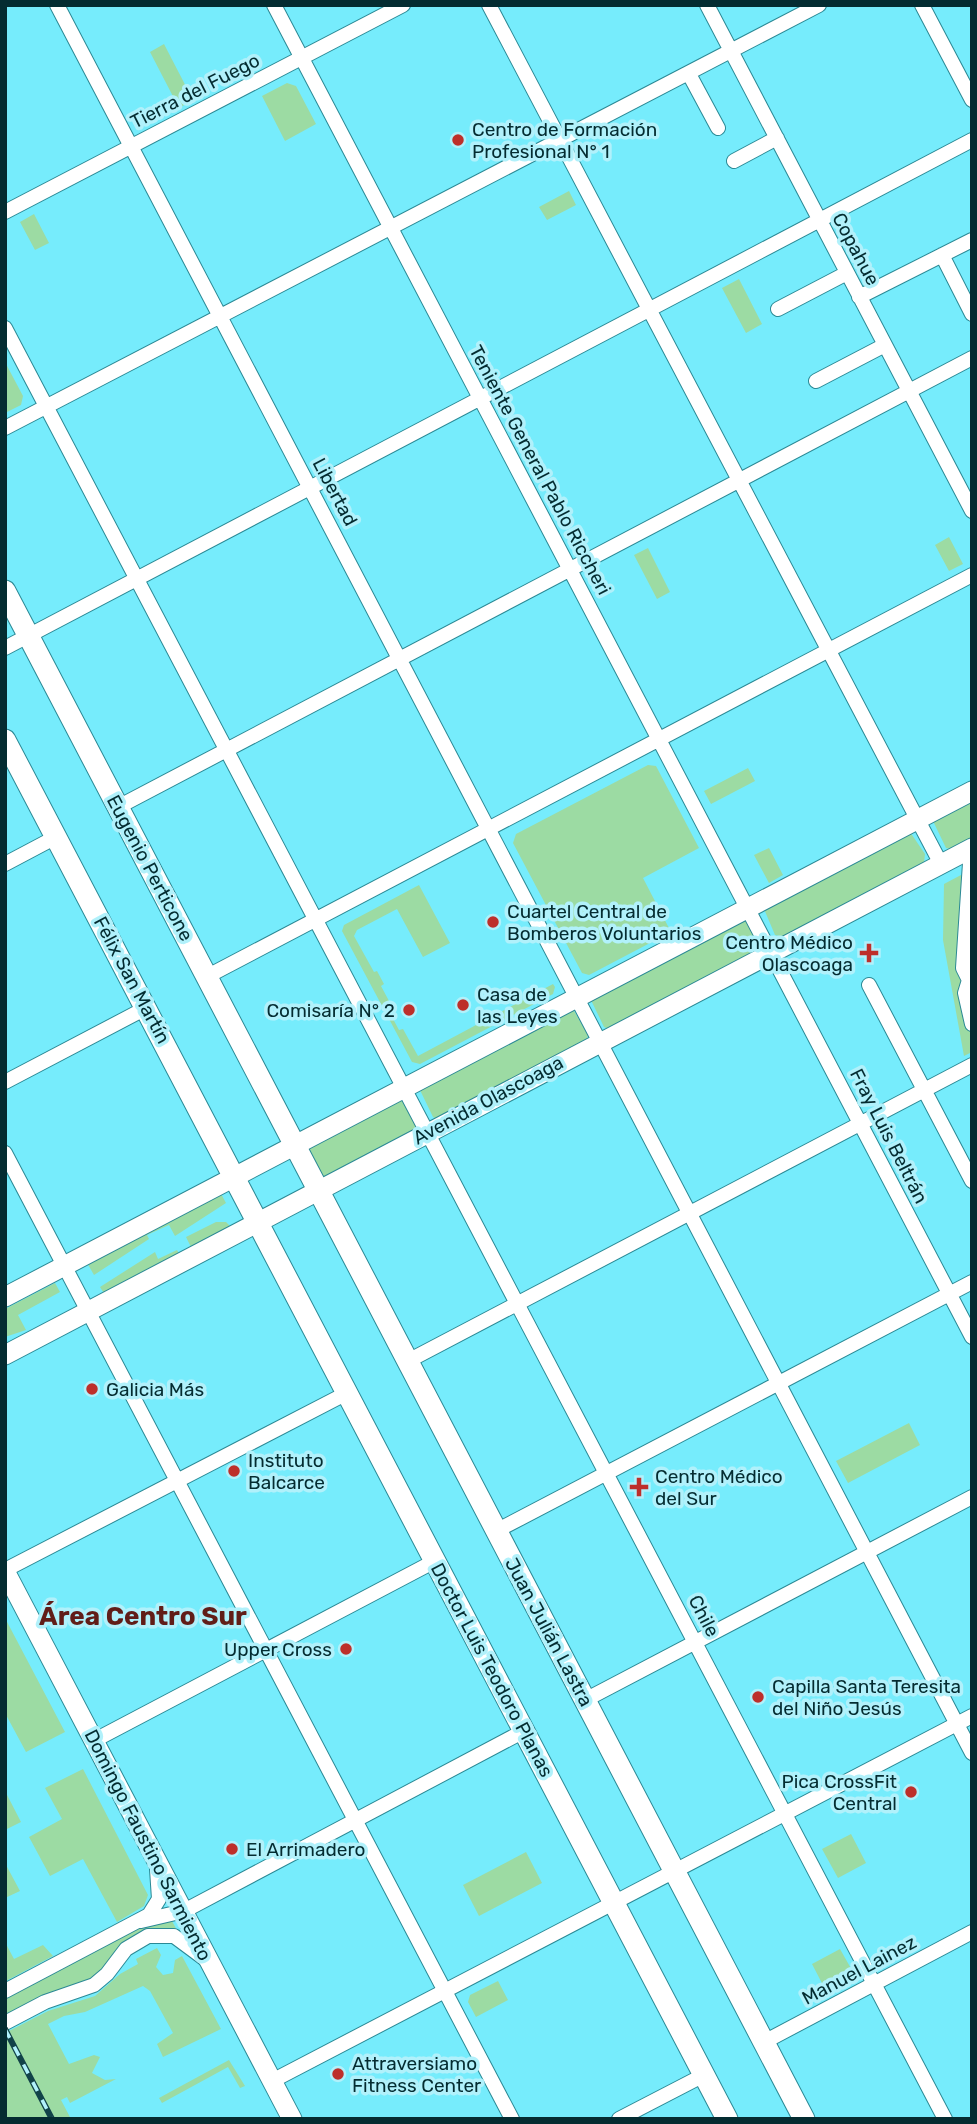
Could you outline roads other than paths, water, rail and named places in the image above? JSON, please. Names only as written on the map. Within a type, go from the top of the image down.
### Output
[{"type":"highway","name":"Eugenio Perticone","points":[[5,591],[294,1146]]},
{"type":"highway","name":"Félix San Martín","points":[[5,740],[258,1221]]},
{"type":"highway","name":"Juan Julián Lastra","points":[[294,1146],[804,2119]]},
{"type":"highway","name":"Doctor Luis Teodoro Planas","points":[[258,1221],[727,2119]]},
{"type":"main road","points":[[5,1297],[972,791]]},
{"type":"main road","name":"Avenida Olascoaga","points":[[5,1355],[971,848]]},
{"type":"main road","name":"Domingo Faustino Sarmiento","points":[[5,1570],[292,2119]]},
{"type":"street","name":"Libertad","points":[[57,5],[972,1753]]},
{"type":"street","name":"Teniente General Pablo Riccheri","points":[[274,5],[772,952]]},
{"type":"street","name":"Tierra del Fuego","points":[[5,212],[403,5]]},
{"type":"street","points":[[489,5],[941,863]]},
{"type":"street","name":"Copahue","points":[[707,5],[972,511]]},
{"type":"street","points":[[5,428],[819,5]]},
{"type":"street","points":[[922,5],[972,100]]},
{"type":"street","points":[[689,74],[718,128]]},
{"type":"street","points":[[734,160],[777,138]]},
{"type":"street","points":[[5,648],[972,141]]},
{"type":"street","points":[[859,297],[972,240]]},
{"type":"street","points":[[942,255],[972,314]]},
{"type":"street","points":[[778,309],[847,273]]},
{"type":"street","name":"Chile","points":[[5,328],[406,1087],[945,2119]]},
{"type":"street","points":[[816,381],[885,345]]},
{"type":"street","points":[[118,807],[972,358]]},
{"type":"street","points":[[206,977],[972,575]]},
{"type":"street","points":[[5,864],[56,837]]},
{"type":"street","points":[[971,848],[963,968],[971,980],[965,993],[972,1024]]},
{"type":"street","name":"Fray Luis Beltrán","points":[[772,952],[972,1337]]},
{"type":"street","points":[[869,985],[972,1181]]},
{"type":"street","points":[[5,1082],[146,1008]]},
{"type":"street","points":[[408,1361],[972,1065]]},
{"type":"street","points":[[5,1153],[512,2119]]},
{"type":"street","points":[[496,1531],[972,1282]]},
{"type":"street","points":[[5,1570],[347,1392]]},
{"type":"street","points":[[584,1700],[972,1497]]},
{"type":"street","points":[[94,1740],[435,1561]]},
{"type":"street","points":[[272,2081],[972,1716]]},
{"type":"street","points":[[141,1921],[184,1910],[524,1731]]},
{"type":"street","points":[[5,1991],[141,1921],[153,1912],[159,1899],[155,1855]]},
{"type":"street","name":"Manuel Lainez","points":[[764,2042],[972,1932]]},
{"type":"street","points":[[5,2023],[46,2002],[94,1985],[107,1974],[126,1949],[148,1936],[166,1934],[177,1937],[208,1961]]},
{"type":"street","points":[[619,2119],[704,2075]]},
{"type":"railway","points":[[5,2029],[52,2119]]},
{"type":"place","name":"Centro de Formación Profesional N° 1","points":[[458,140]]},
{"type":"place","name":"Cuartel Central de Bomberos Voluntarios","points":[[493,922]]},
{"type":"place","name":"Centro Médico Olascoaga","points":[[869,953]]},
{"type":"place","name":"Casa de las Leyes","points":[[463,1005]]},
{"type":"place","name":"Comisaría N° 2","points":[[409,1010]]},
{"type":"place","name":"Galicia Más","points":[[92,1389]]},
{"type":"place","name":"Instituto Balcarce","points":[[234,1471]]},
{"type":"place","name":"Centro Médico del Sur","points":[[639,1487]]},
{"type":"place","name":"Upper Cross","points":[[346,1649]]},
{"type":"place","name":"Capilla Santa Teresita del Niño Jesús","points":[[758,1697]]},
{"type":"place","name":"Pica CrossFit Central","points":[[911,1792]]},
{"type":"place","name":"El Arrimadero","points":[[232,1849]]},
{"type":"place","name":"Attraversiamo Fitness Center","points":[[338,2074]]},
{"type":"district","name":"Área Centro Sur","points":[[143,1616]]}]
